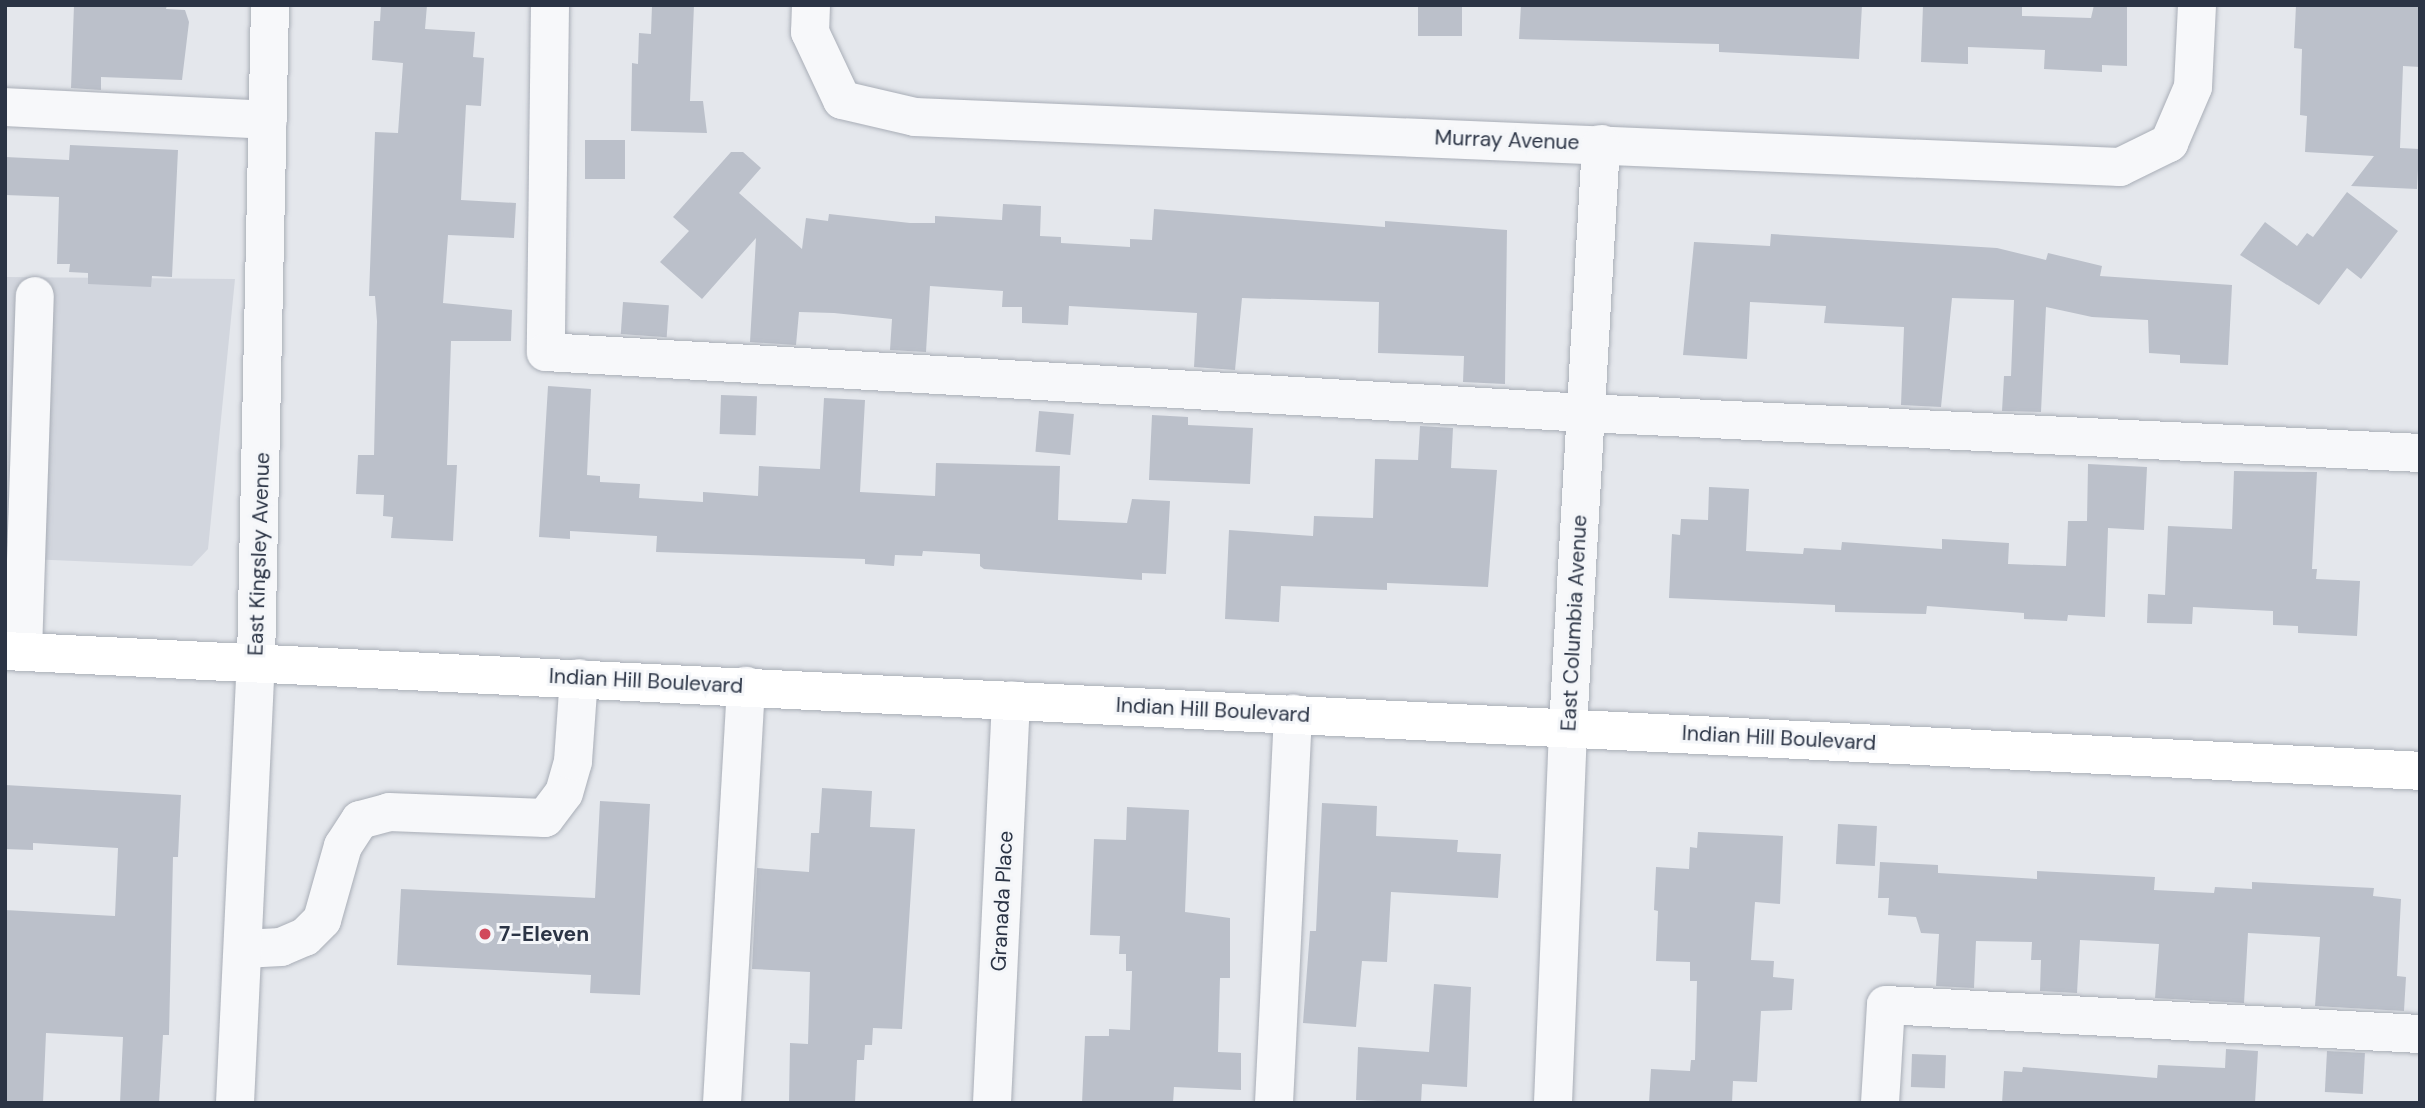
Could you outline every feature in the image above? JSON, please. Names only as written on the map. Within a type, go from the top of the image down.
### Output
[{"type":"main road","name":"Indian Hill Boulevard","points":[[14,651],[2420,771]]},
{"type":"street","name":"East Kingsley Avenue","points":[[235,1103],[256,662],[270,5]]},
{"type":"street","points":[[550,5],[546,352],[1585,413],[2420,453]]},
{"type":"street","name":"Murray Avenue","points":[[811,5],[810,32],[842,100],[915,117],[2120,167],[2169,143],[2193,87],[2197,5]]},
{"type":"street","points":[[5,107],[268,120]]},
{"type":"street","name":"East Columbia Avenue","points":[[1553,1103],[1567,727],[1601,144]]},
{"type":"street","points":[[14,651],[35,296]]},
{"type":"street","points":[[243,950],[281,947],[305,937],[322,920],[343,846],[360,820],[389,812],[545,818],[564,793],[573,761],[579,678]]},
{"type":"street","points":[[722,1103],[746,686]]},
{"type":"street","name":"Granada Place","points":[[992,1103],[1011,700]]},
{"type":"street","points":[[1274,1103],[1293,713]]},
{"type":"street","points":[[1880,1103],[1886,1005],[2420,1034]]},
{"type":"shaded area","points":[[5,277],[235,279],[208,549],[192,566],[5,558]]},
{"type":"building","points":[[74,5],[167,5],[166,9],[185,10],[189,22],[182,80],[101,77],[101,90],[71,88]]},
{"type":"building","points":[[381,5],[427,5],[425,29],[475,32],[473,57],[484,58],[481,106],[466,105],[461,200],[516,203],[514,238],[448,235],[443,303],[512,310],[511,341],[451,341],[447,465],[457,465],[453,541],[391,538],[393,517],[383,516],[384,495],[356,494],[358,455],[374,455],[377,321],[375,296],[369,296],[375,132],[398,133],[403,63],[372,60],[374,21],[380,21]]},
{"type":"building","points":[[652,5],[694,5],[690,101],[703,101],[707,133],[631,131],[632,63],[638,64],[639,33],[651,34]]},
{"type":"building","points":[[1418,5],[1462,5],[1462,36],[1418,36]]},
{"type":"building","points":[[1521,5],[1862,5],[1859,59],[1719,52],[1719,44],[1519,39]]},
{"type":"building","points":[[1923,5],[2022,5],[2022,16],[2091,18],[2094,5],[2127,5],[2127,66],[2102,65],[2102,72],[2044,69],[2045,50],[1968,47],[1968,64],[1921,62]]},
{"type":"building","points":[[2296,5],[2420,5],[2420,67],[2403,66],[2400,148],[2419,149],[2417,189],[2351,186],[2374,156],[2305,152],[2307,116],[2300,115],[2302,49],[2294,48]]},
{"type":"building","points":[[585,140],[625,140],[625,179],[585,179]]},
{"type":"building","points":[[70,145],[178,150],[172,277],[152,276],[151,287],[88,284],[88,273],[69,272],[70,264],[57,264],[59,197],[5,195],[5,157],[69,160]]},
{"type":"building","points":[[731,152],[743,152],[761,168],[739,193],[802,249],[806,218],[828,221],[829,214],[910,223],[935,223],[935,216],[1002,220],[1003,204],[1041,206],[1040,236],[1061,237],[1061,243],[1130,247],[1130,239],[1152,240],[1154,209],[1385,227],[1385,221],[1507,230],[1505,384],[1463,382],[1464,356],[1378,353],[1379,302],[1242,298],[1235,370],[1194,367],[1197,313],[1069,306],[1068,325],[1022,323],[1022,307],[1002,307],[1003,291],[930,286],[926,352],[890,350],[892,319],[834,313],[799,312],[796,345],[750,342],[756,238],[702,299],[660,262],[689,231],[673,217]]},
{"type":"building","points":[[2347,192],[2398,231],[2361,279],[2347,268],[2319,305],[2240,255],[2265,222],[2297,246],[2307,233],[2313,237]]},
{"type":"building","points":[[1771,234],[1997,248],[2046,260],[2048,253],[2102,266],[2100,276],[2232,285],[2228,365],[2180,363],[2180,355],[2149,353],[2148,320],[2092,317],[2046,307],[2041,412],[2002,411],[2004,376],[2011,376],[2014,300],[1952,298],[1941,407],[1901,405],[1904,327],[1824,323],[1826,306],[1750,302],[1747,359],[1683,355],[1694,242],[1770,246]]},
{"type":"building","points":[[623,302],[669,305],[667,337],[621,334]]},
{"type":"building","points":[[548,386],[591,389],[587,475],[600,476],[600,482],[640,484],[639,498],[703,502],[703,492],[758,496],[759,466],[820,469],[824,398],[865,400],[860,492],[935,496],[936,463],[1060,466],[1058,520],[1127,523],[1132,499],[1170,501],[1166,574],[1142,573],[1142,580],[984,569],[980,566],[980,554],[923,551],[922,556],[895,555],[894,566],[865,564],[865,559],[656,552],[657,536],[570,531],[570,539],[539,537]]},
{"type":"building","points":[[721,395],[757,396],[756,435],[720,434]]},
{"type":"building","points":[[1039,411],[1074,414],[1070,455],[1035,452]]},
{"type":"building","points":[[1152,415],[1188,417],[1188,425],[1253,428],[1250,484],[1149,480]]},
{"type":"building","points":[[1420,426],[1453,428],[1451,468],[1497,470],[1488,587],[1387,583],[1387,590],[1281,586],[1279,622],[1225,619],[1229,530],[1313,536],[1314,516],[1373,518],[1375,459],[1418,460]]},
{"type":"building","points":[[2088,464],[2147,467],[2144,530],[2108,528],[2105,617],[2068,615],[2067,621],[2024,619],[2024,613],[1927,606],[1926,614],[1835,612],[1835,605],[1669,598],[1672,534],[1680,535],[1681,519],[1708,520],[1709,487],[1749,489],[1746,551],[1803,554],[1804,548],[1841,550],[1842,542],[1942,549],[1942,539],[2009,543],[2008,564],[2066,566],[2068,521],[2087,521]]},
{"type":"building","points":[[2234,471],[2317,472],[2312,569],[2317,569],[2316,579],[2360,581],[2357,636],[2298,633],[2298,626],[2273,625],[2273,611],[2193,607],[2192,624],[2147,623],[2148,594],[2165,595],[2168,526],[2232,529]]},
{"type":"building","points":[[5,785],[181,795],[178,857],[173,857],[169,1035],[163,1035],[159,1103],[120,1103],[123,1037],[46,1033],[43,1103],[5,1103],[5,910],[115,916],[118,848],[33,843],[33,850],[5,849]]},
{"type":"building","points":[[822,788],[872,791],[870,827],[915,829],[902,1029],[873,1028],[872,1045],[865,1045],[864,1060],[857,1060],[855,1103],[789,1103],[790,1043],[808,1044],[810,972],[752,969],[757,868],[809,872],[811,833],[819,833]]},
{"type":"building","points":[[600,801],[650,804],[640,995],[590,993],[591,975],[397,965],[401,889],[595,898]]},
{"type":"building","points":[[1322,803],[1377,806],[1376,836],[1458,840],[1457,852],[1501,854],[1498,898],[1391,892],[1387,962],[1362,961],[1356,1027],[1303,1023],[1310,931],[1316,931]]},
{"type":"building","points":[[1127,807],[1189,810],[1185,912],[1230,918],[1230,978],[1220,978],[1218,1052],[1241,1053],[1241,1090],[1174,1087],[1173,1103],[1082,1103],[1085,1036],[1109,1036],[1109,1029],[1130,1030],[1132,971],[1126,971],[1126,954],[1119,954],[1120,936],[1090,935],[1094,839],[1126,840]]},
{"type":"building","points":[[1838,824],[1877,826],[1875,866],[1836,864]]},
{"type":"building","points":[[1698,832],[1783,836],[1780,904],[1755,902],[1751,960],[1774,961],[1773,977],[1794,979],[1792,1010],[1761,1011],[1757,1082],[1733,1081],[1732,1103],[1649,1103],[1651,1069],[1690,1071],[1691,1060],[1695,1060],[1697,981],[1690,981],[1690,962],[1656,961],[1658,911],[1654,910],[1656,867],[1689,869],[1690,847],[1697,848]]},
{"type":"building","points":[[1880,862],[1938,865],[1938,873],[2037,879],[2037,871],[2155,877],[2154,890],[2214,893],[2215,887],[2252,889],[2252,882],[2374,888],[2373,896],[2401,899],[2397,976],[2406,977],[2404,1011],[2315,1006],[2320,937],[2248,933],[2244,1003],[2155,998],[2159,944],[2080,940],[2077,993],[2040,991],[2041,960],[2031,960],[2032,942],[1976,941],[1974,988],[1936,986],[1939,934],[1921,933],[1916,917],[1888,915],[1889,898],[1878,898]]},
{"type":"building","points":[[1434,984],[1471,987],[1467,1087],[1422,1084],[1421,1103],[1356,1100],[1358,1047],[1429,1052]]},
{"type":"building","points":[[2226,1049],[2258,1051],[2255,1103],[2002,1103],[2004,1071],[2022,1072],[2023,1067],[2157,1078],[2158,1065],[2225,1068]]},
{"type":"building","points":[[2327,1051],[2365,1053],[2363,1094],[2325,1092]]},
{"type":"building","points":[[1912,1054],[1946,1055],[1945,1088],[1911,1087]]},
{"type":"place","name":"7-Eleven","points":[[485,934]]}]
